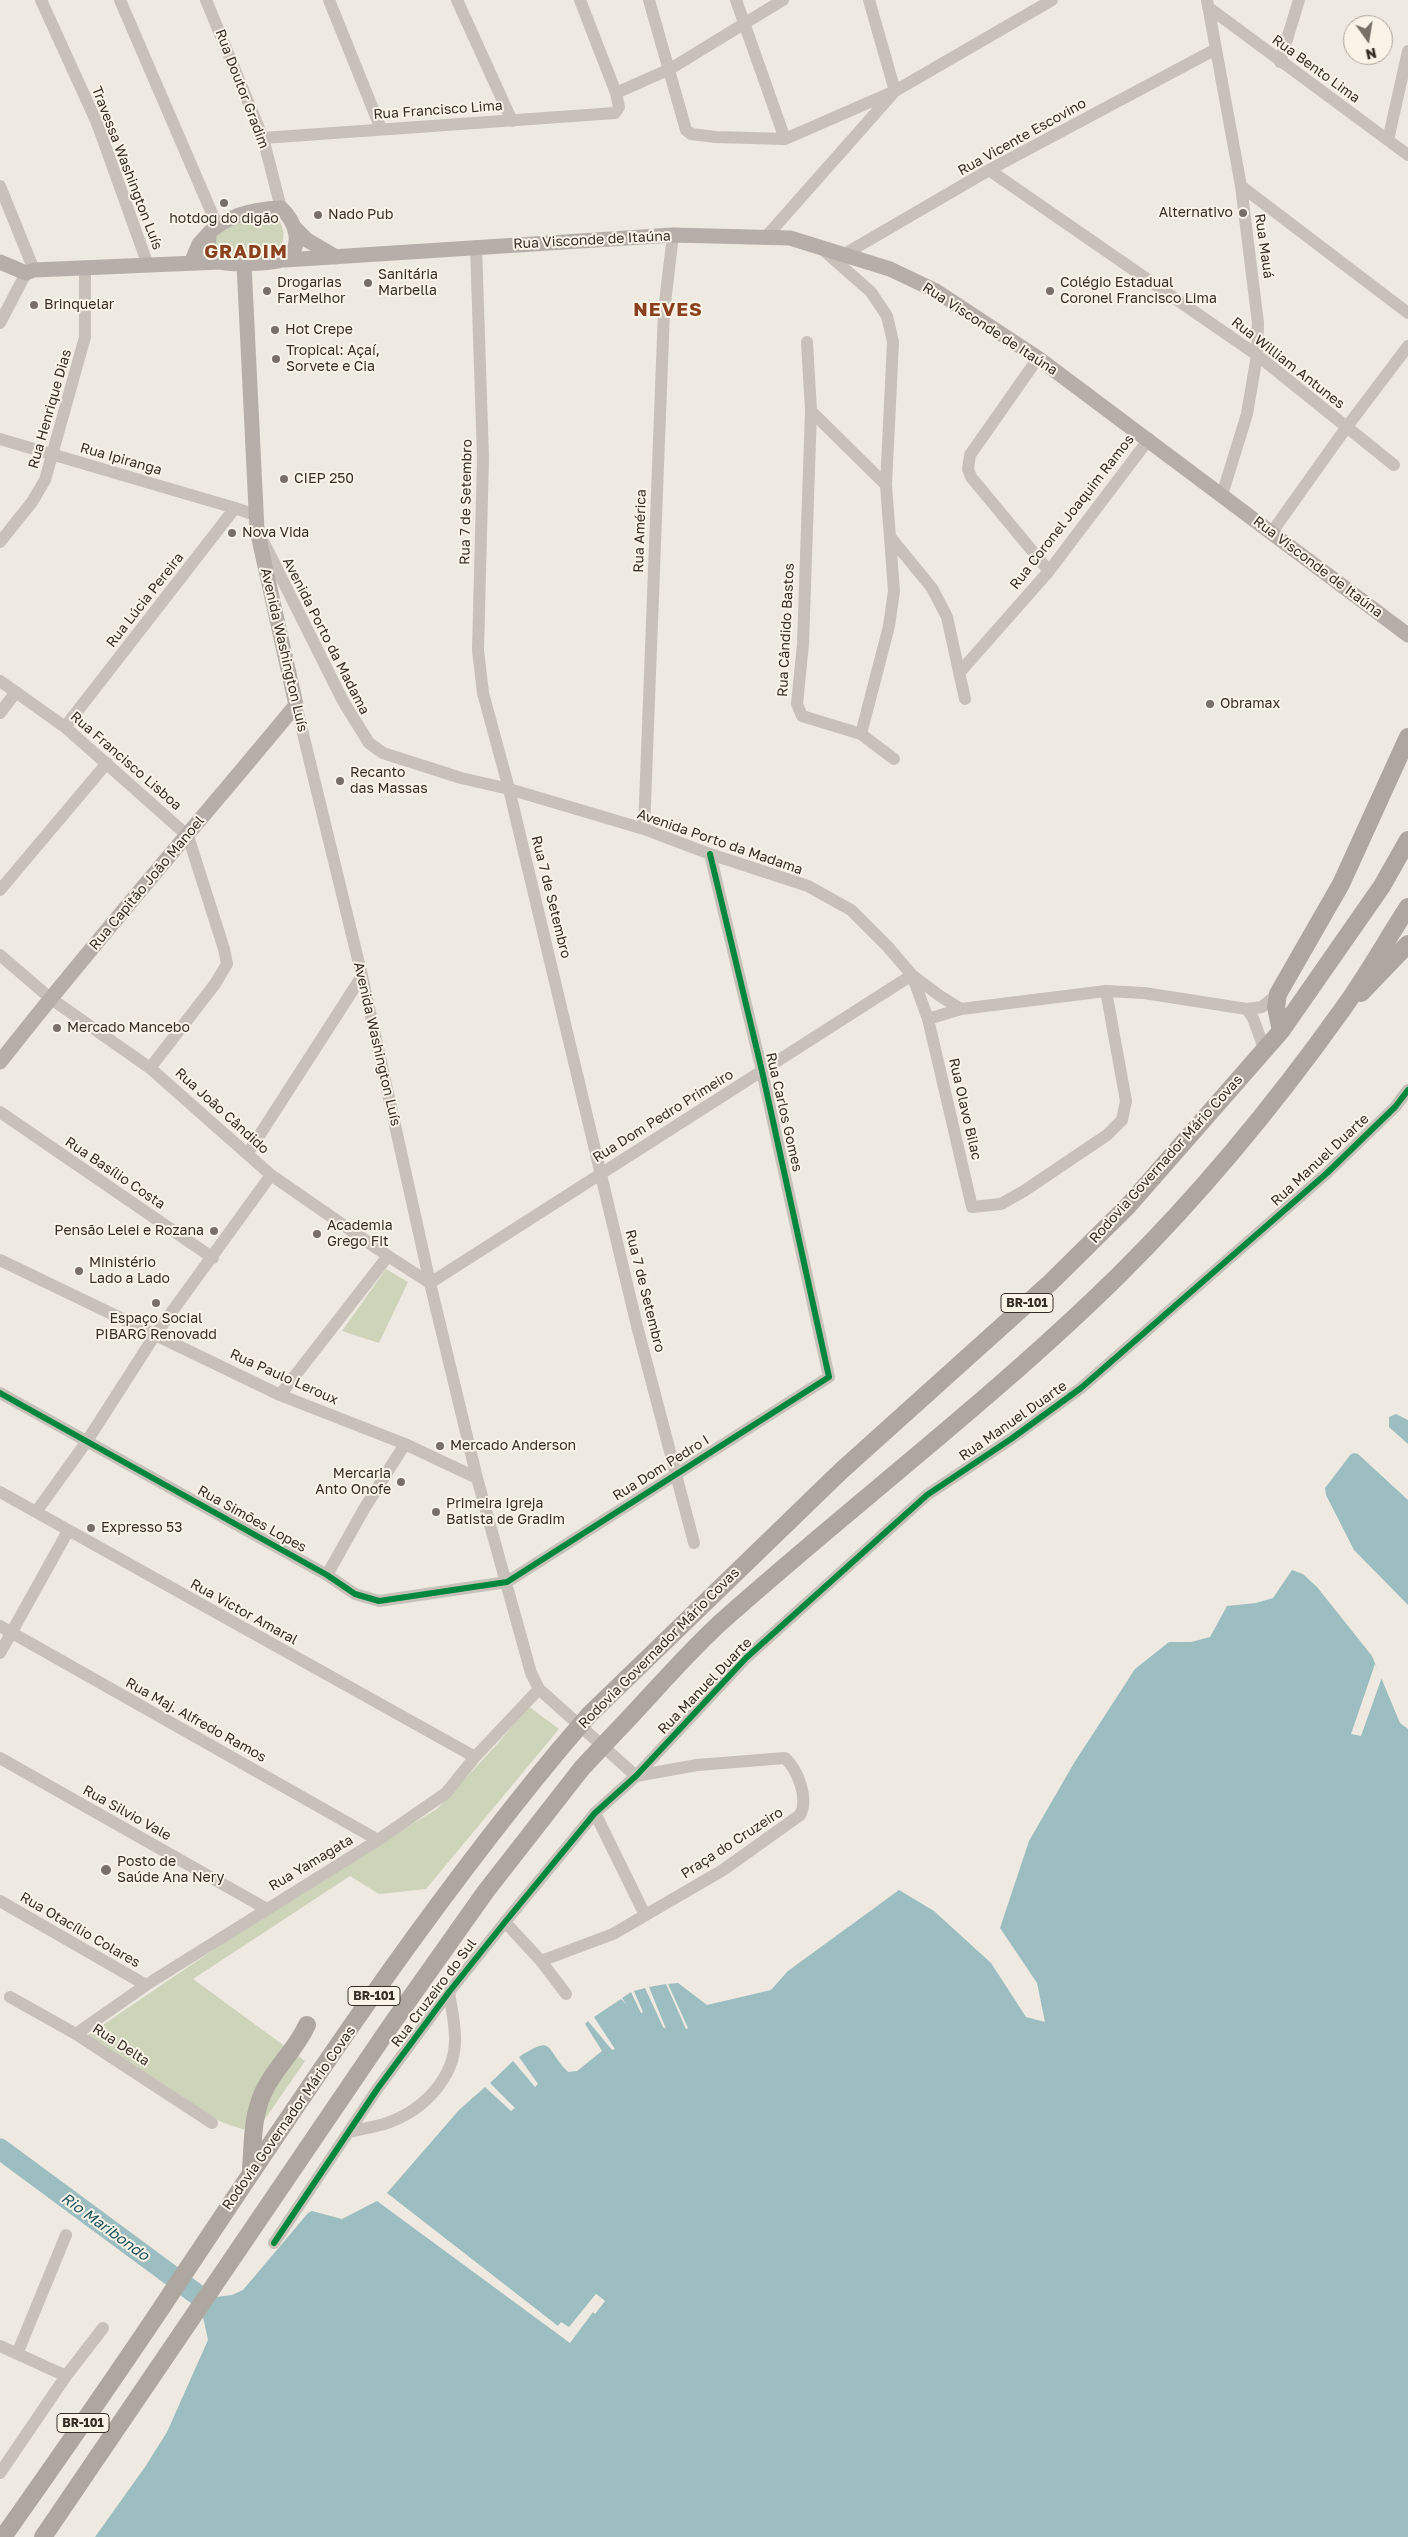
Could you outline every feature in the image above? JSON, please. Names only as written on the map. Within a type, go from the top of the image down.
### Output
[{"type":"highway","points":[[1281,1031],[1276,1007],[1278,994],[1341,884],[1408,738]]},
{"type":"highway","name":"Rodovia Governador Mário Covas","points":[[3,2537],[161,2309],[251,2170],[444,1897],[507,1812],[589,1715],[841,1471],[1050,1283],[1106,1228],[1281,1031],[1382,886],[1408,840]]},
{"type":"highway","name":"Rodovia Governador Mário Covas","points":[[43,2537],[389,2028],[486,1891],[582,1768],[718,1625],[958,1422],[1117,1277],[1214,1174],[1281,1091],[1344,1008],[1408,907]]},
{"type":"highway","points":[[1344,1008],[1379,976],[1408,944]]},
{"type":"highway","points":[[251,2170],[254,2123],[263,2092],[302,2037],[307,2025]]},
{"type":"main road","points":[[191,263],[199,244],[213,229],[242,213],[280,208],[307,240],[337,258]]},
{"type":"main road","points":[[285,260],[293,252],[296,242],[295,228]]},
{"type":"main road","points":[[213,229],[208,249],[220,262]]},
{"type":"main road","name":"Rua Visconde de Itaúna","points":[[220,262],[244,264],[476,246],[673,235],[790,238],[817,245],[890,269],[936,291],[1038,358],[1408,635]]},
{"type":"main road","points":[[0,262],[30,271],[220,262]]},
{"type":"main road","name":"Avenida Washington Luís","points":[[244,264],[256,523],[296,705]]},
{"type":"main road","name":"Rua Capitão João Manoel","points":[[0,1062],[50,998],[188,836],[296,705]]},
{"type":"street","name":"Travessa Washington Luís","points":[[41,0],[97,122],[148,265]]},
{"type":"street","points":[[120,0],[213,229]]},
{"type":"street","name":"Rua Doutor Gradim","points":[[206,0],[264,138],[280,208]]},
{"type":"street","points":[[330,0],[382,129]]},
{"type":"street","points":[[457,0],[512,121]]},
{"type":"street","points":[[580,0],[616,93],[670,68],[783,0]]},
{"type":"street","points":[[649,0],[670,68],[683,124],[690,134],[785,139],[895,91],[1052,0]]},
{"type":"street","points":[[736,0],[785,139]]},
{"type":"street","points":[[869,0],[895,91]]},
{"type":"street","points":[[1280,62],[1299,0]]},
{"type":"street","name":"Rua Bento Lima","points":[[1207,3],[1280,62],[1408,155]]},
{"type":"street","name":"Rua Mauá","points":[[1207,3],[1241,186],[1258,323],[1257,355],[1247,414],[1222,495]]},
{"type":"street","name":"Rua Vicente Escovino","points":[[843,255],[989,170],[1216,49]]},
{"type":"street","points":[[1388,140],[1408,51]]},
{"type":"street","points":[[765,238],[895,91]]},
{"type":"street","name":"Rua Francisco Lima","points":[[264,138],[615,113],[619,108],[616,93]]},
{"type":"street","name":"Rua William Antunes","points":[[989,170],[1257,355],[1346,428],[1394,464]]},
{"type":"street","points":[[0,186],[30,271],[0,323]]},
{"type":"street","points":[[1241,186],[1408,313]]},
{"type":"street","name":"Rua América","points":[[644,829],[663,320],[673,235]]},
{"type":"street","points":[[817,245],[871,292],[888,316],[893,342],[886,486],[894,591],[888,626],[860,734],[894,759]]},
{"type":"street","name":"Rua 7 de Setembro","points":[[476,246],[483,458],[478,650],[483,693],[509,789],[637,1326],[694,1543]]},
{"type":"street","name":"Rua Henrique Dias","points":[[0,542],[32,502],[45,480],[85,337],[85,269]]},
{"type":"street","name":"Rua Cândido Bastos","points":[[808,342],[811,411],[803,644],[798,711],[802,716],[860,734]]},
{"type":"street","points":[[1272,532],[1346,428],[1408,346]]},
{"type":"street","points":[[1038,358],[970,455],[968,469],[971,477],[1049,571]]},
{"type":"street","points":[[811,411],[886,486]]},
{"type":"street","name":"Rua Ipiranga","points":[[0,439],[235,508]]},
{"type":"street","name":"Rua Coronel Joaquim Ramos","points":[[960,672],[1049,571],[1148,439]]},
{"type":"street","points":[[235,508],[256,523]]},
{"type":"street","name":"Rua Lúcia Pereira","points":[[66,727],[235,508]]},
{"type":"street","name":"Avenida Porto da Madama","points":[[256,523],[342,701],[369,743],[383,753],[392,756],[460,778],[509,789],[644,829],[710,854],[808,886],[851,910],[912,975],[928,1019]]},
{"type":"street","points":[[891,538],[932,588],[947,617],[965,699]]},
{"type":"street","name":"Rua Francisco Lisboa","points":[[0,681],[66,727],[188,836]]},
{"type":"street","points":[[0,713],[16,692]]},
{"type":"street","name":"Avenida Washington Luís","points":[[296,705],[362,976],[430,1283],[477,1478],[531,1673],[539,1689],[636,1776]]},
{"type":"street","points":[[0,890],[107,763]]},
{"type":"street","points":[[150,1068],[215,984],[226,964],[224,949],[188,836]]},
{"type":"street","name":"Rua Carlos Gomes","points":[[710,854],[762,1071],[829,1377]]},
{"type":"street","name":"Rua João Cândido","points":[[0,955],[50,998],[150,1068],[272,1176],[430,1283]]},
{"type":"street","points":[[912,975],[940,996],[962,1009]]},
{"type":"street","name":"Rua Dom Pedro Primeiro","points":[[430,1283],[912,975]]},
{"type":"street","points":[[248,1153],[362,976]]},
{"type":"street","points":[[928,1019],[962,1009],[1106,991],[1144,993],[1247,1009],[1262,1007],[1278,994]]},
{"type":"street","name":"Rua Olavo Bilac","points":[[928,1019],[972,1206],[1001,1204],[1024,1191],[1108,1135],[1122,1120],[1126,1101],[1106,991]]},
{"type":"street","points":[[1247,1009],[1253,1018],[1265,1051]]},
{"type":"street","name":"Rua Manuel Duarte","points":[[636,1776],[746,1658],[927,1495],[1081,1388],[1327,1174],[1395,1107],[1408,1090]]},
{"type":"street","name":"Rua Basílio Costa","points":[[0,1112],[213,1258]]},
{"type":"street","points":[[36,1512],[87,1441],[155,1335],[272,1176]]},
{"type":"street","points":[[280,1395],[388,1256]]},
{"type":"street","name":"Rua Paulo Leroux","points":[[0,1260],[280,1395],[405,1444],[477,1478]]},
{"type":"street","name":"Rua Dom Pedro I","points":[[507,1582],[829,1377]]},
{"type":"street","name":"Rua Simões Lopes","points":[[0,1393],[327,1575],[355,1594],[379,1601],[507,1582]]},
{"type":"street","points":[[327,1575],[364,1508],[405,1444]]},
{"type":"street","name":"Rua Victor Amaral","points":[[0,1492],[475,1757]]},
{"type":"street","points":[[0,1653],[6,1630],[68,1531]]},
{"type":"street","name":"Rua Maj. Alfredo Ramos","points":[[6,1630],[378,1840]]},
{"type":"street","name":"Rua Yamagata","points":[[76,2034],[146,1985],[265,1908],[378,1840],[446,1793],[475,1757],[539,1689]]},
{"type":"street","name":"Praça do Cruzeiro","points":[[541,1961],[613,1934],[723,1870],[800,1815],[805,1802],[790,1763],[785,1758],[779,1757],[697,1765],[636,1776]]},
{"type":"street","name":"Rua Silvio Vale","points":[[0,1758],[265,1908]]},
{"type":"street","name":"Rua Cruzeiro do Sul","points":[[274,2243],[378,2088],[449,1992],[595,1812],[636,1776]]},
{"type":"street","points":[[595,1812],[644,1915]]},
{"type":"street","name":"Rua Otacílio Colares","points":[[0,1901],[146,1985]]},
{"type":"street","points":[[505,1922],[541,1961],[566,1994]]},
{"type":"street","points":[[350,2132],[386,2124],[419,2106],[439,2087],[451,2067],[455,2038],[449,1992]]},
{"type":"street","name":"Rua Delta","points":[[10,1997],[76,2034],[212,2123]]},
{"type":"street","points":[[17,2354],[66,2235]]},
{"type":"street","points":[[0,2473],[66,2376],[103,2328]]},
{"type":"street","points":[[0,2346],[66,2376]]},
{"type":"green space","points":[[275,213],[281,223],[283,232],[283,241],[279,253],[217,257],[209,234],[223,222]]},
{"type":"green space","points":[[386,1269],[408,1282],[379,1343],[342,1331]]},
{"type":"green space","points":[[528,1706],[559,1729],[426,1889],[379,1894],[350,1876],[193,1979],[305,2061],[256,2132],[234,2127],[190,2106],[147,2078],[88,2035],[284,1902],[437,1809],[500,1741]]},
{"type":"water","points":[[1396,1414],[1408,1420],[1408,1444],[1389,1427],[1389,1417]]},
{"type":"water","points":[[1351,1454],[1358,1454],[1408,1500],[1408,1605],[1354,1550],[1326,1495],[1325,1488]]},
{"type":"water","points":[[1292,1570],[1303,1574],[1317,1587],[1372,1656],[1400,1723],[1408,1729],[1408,2537],[95,2537],[145,2467],[167,2432],[208,2340],[203,2317],[216,2297],[232,2295],[243,2290],[308,2213],[312,2211],[342,2219],[377,2201],[570,2343],[593,2312],[595,2314],[605,2301],[596,2294],[569,2327],[561,2322],[558,2326],[387,2193],[459,2110],[485,2087],[511,2111],[515,2108],[490,2083],[513,2061],[535,2087],[538,2084],[519,2057],[530,2050],[544,2045],[548,2047],[568,2072],[577,2071],[602,2051],[585,2024],[588,2021],[612,2050],[615,2049],[594,2017],[621,1999],[626,2004],[622,1998],[631,1992],[641,2013],[643,2012],[634,1991],[645,1988],[663,2027],[666,2029],[649,1987],[666,1984],[686,2029],[688,2028],[668,1984],[678,1983],[707,2005],[771,1990],[788,1971],[899,1890],[934,1911],[991,1963],[1026,2017],[1045,2022],[1037,1983],[1000,1928],[1029,1841],[1074,1763],[1135,1669],[1169,1642],[1191,1642],[1210,1637],[1227,1606],[1256,1603],[1273,1598]]},
{"type":"pier","points":[[1375,1664],[1382,1677],[1361,1736],[1351,1734]]},
{"type":"pier","points":[[378,2198],[569,2340],[591,2311],[595,2311],[602,2301],[596,2297],[570,2329],[561,2325],[557,2328],[494,2279],[557,2327],[561,2323],[569,2328],[596,2294],[605,2301],[595,2313],[592,2312],[570,2342]]},
{"type":"waterway","name":"Rio Maribondo","points":[[0,2149],[210,2304]]},
{"type":"cycle path","points":[[0,1393],[327,1575],[355,1594],[379,1601],[507,1582],[829,1377],[762,1071],[710,854]]},
{"type":"cycle path","points":[[274,2243],[378,2088],[449,1992],[505,1922],[595,1813],[636,1776],[746,1658],[927,1495],[1011,1439],[1081,1388],[1327,1173],[1395,1107],[1408,1090]]},
{"type":"place","name":"hotdog do digão","points":[[224,203]]},
{"type":"place","name":"Alternativo","points":[[1243,213]]},
{"type":"place","name":"Nado Pub","points":[[318,215]]},
{"type":"place","name":"Sanitária Marbella","points":[[368,283]]},
{"type":"place","name":"Drogarias FarMelhor","points":[[267,291]]},
{"type":"place","name":"Colégio Estadual Coronel Francisco Lima","points":[[1050,291]]},
{"type":"place","name":"Brinquelar","points":[[34,305]]},
{"type":"place","name":"Hot Crepe","points":[[275,330]]},
{"type":"place","name":"Tropical: Açaí, Sorvete e Cia","points":[[276,359]]},
{"type":"place","name":"CIEP 250","points":[[284,479]]},
{"type":"place","name":"Nova Vida","points":[[232,533]]},
{"type":"place","name":"Obramax","points":[[1210,704]]},
{"type":"place","name":"Recanto das Massas","points":[[340,781]]},
{"type":"place","name":"Mercado Mancebo","points":[[57,1028]]},
{"type":"place","name":"Pensão Lelei e Rozana","points":[[214,1231]]},
{"type":"place","name":"Academia Grego Fit","points":[[317,1234]]},
{"type":"place","name":"Ministério Lado a Lado","points":[[79,1271]]},
{"type":"place","name":"Espaço Social PIBARG Renovadd","points":[[156,1303]]},
{"type":"place","name":"Mercado Anderson","points":[[440,1446]]},
{"type":"place","name":"Mercaria Anto Onofe","points":[[401,1482]]},
{"type":"place","name":"Primeira Igreja Batista de Gradim","points":[[436,1512]]},
{"type":"place","name":"Expresso 53","points":[[91,1528]]},
{"type":"place","name":"Posto de Saúde Ana Nery","points":[[106,1870]]},
{"type":"district","name":"GRADIM","points":[[246,252]]},
{"type":"district","name":"NEVES","points":[[668,310]]}]
